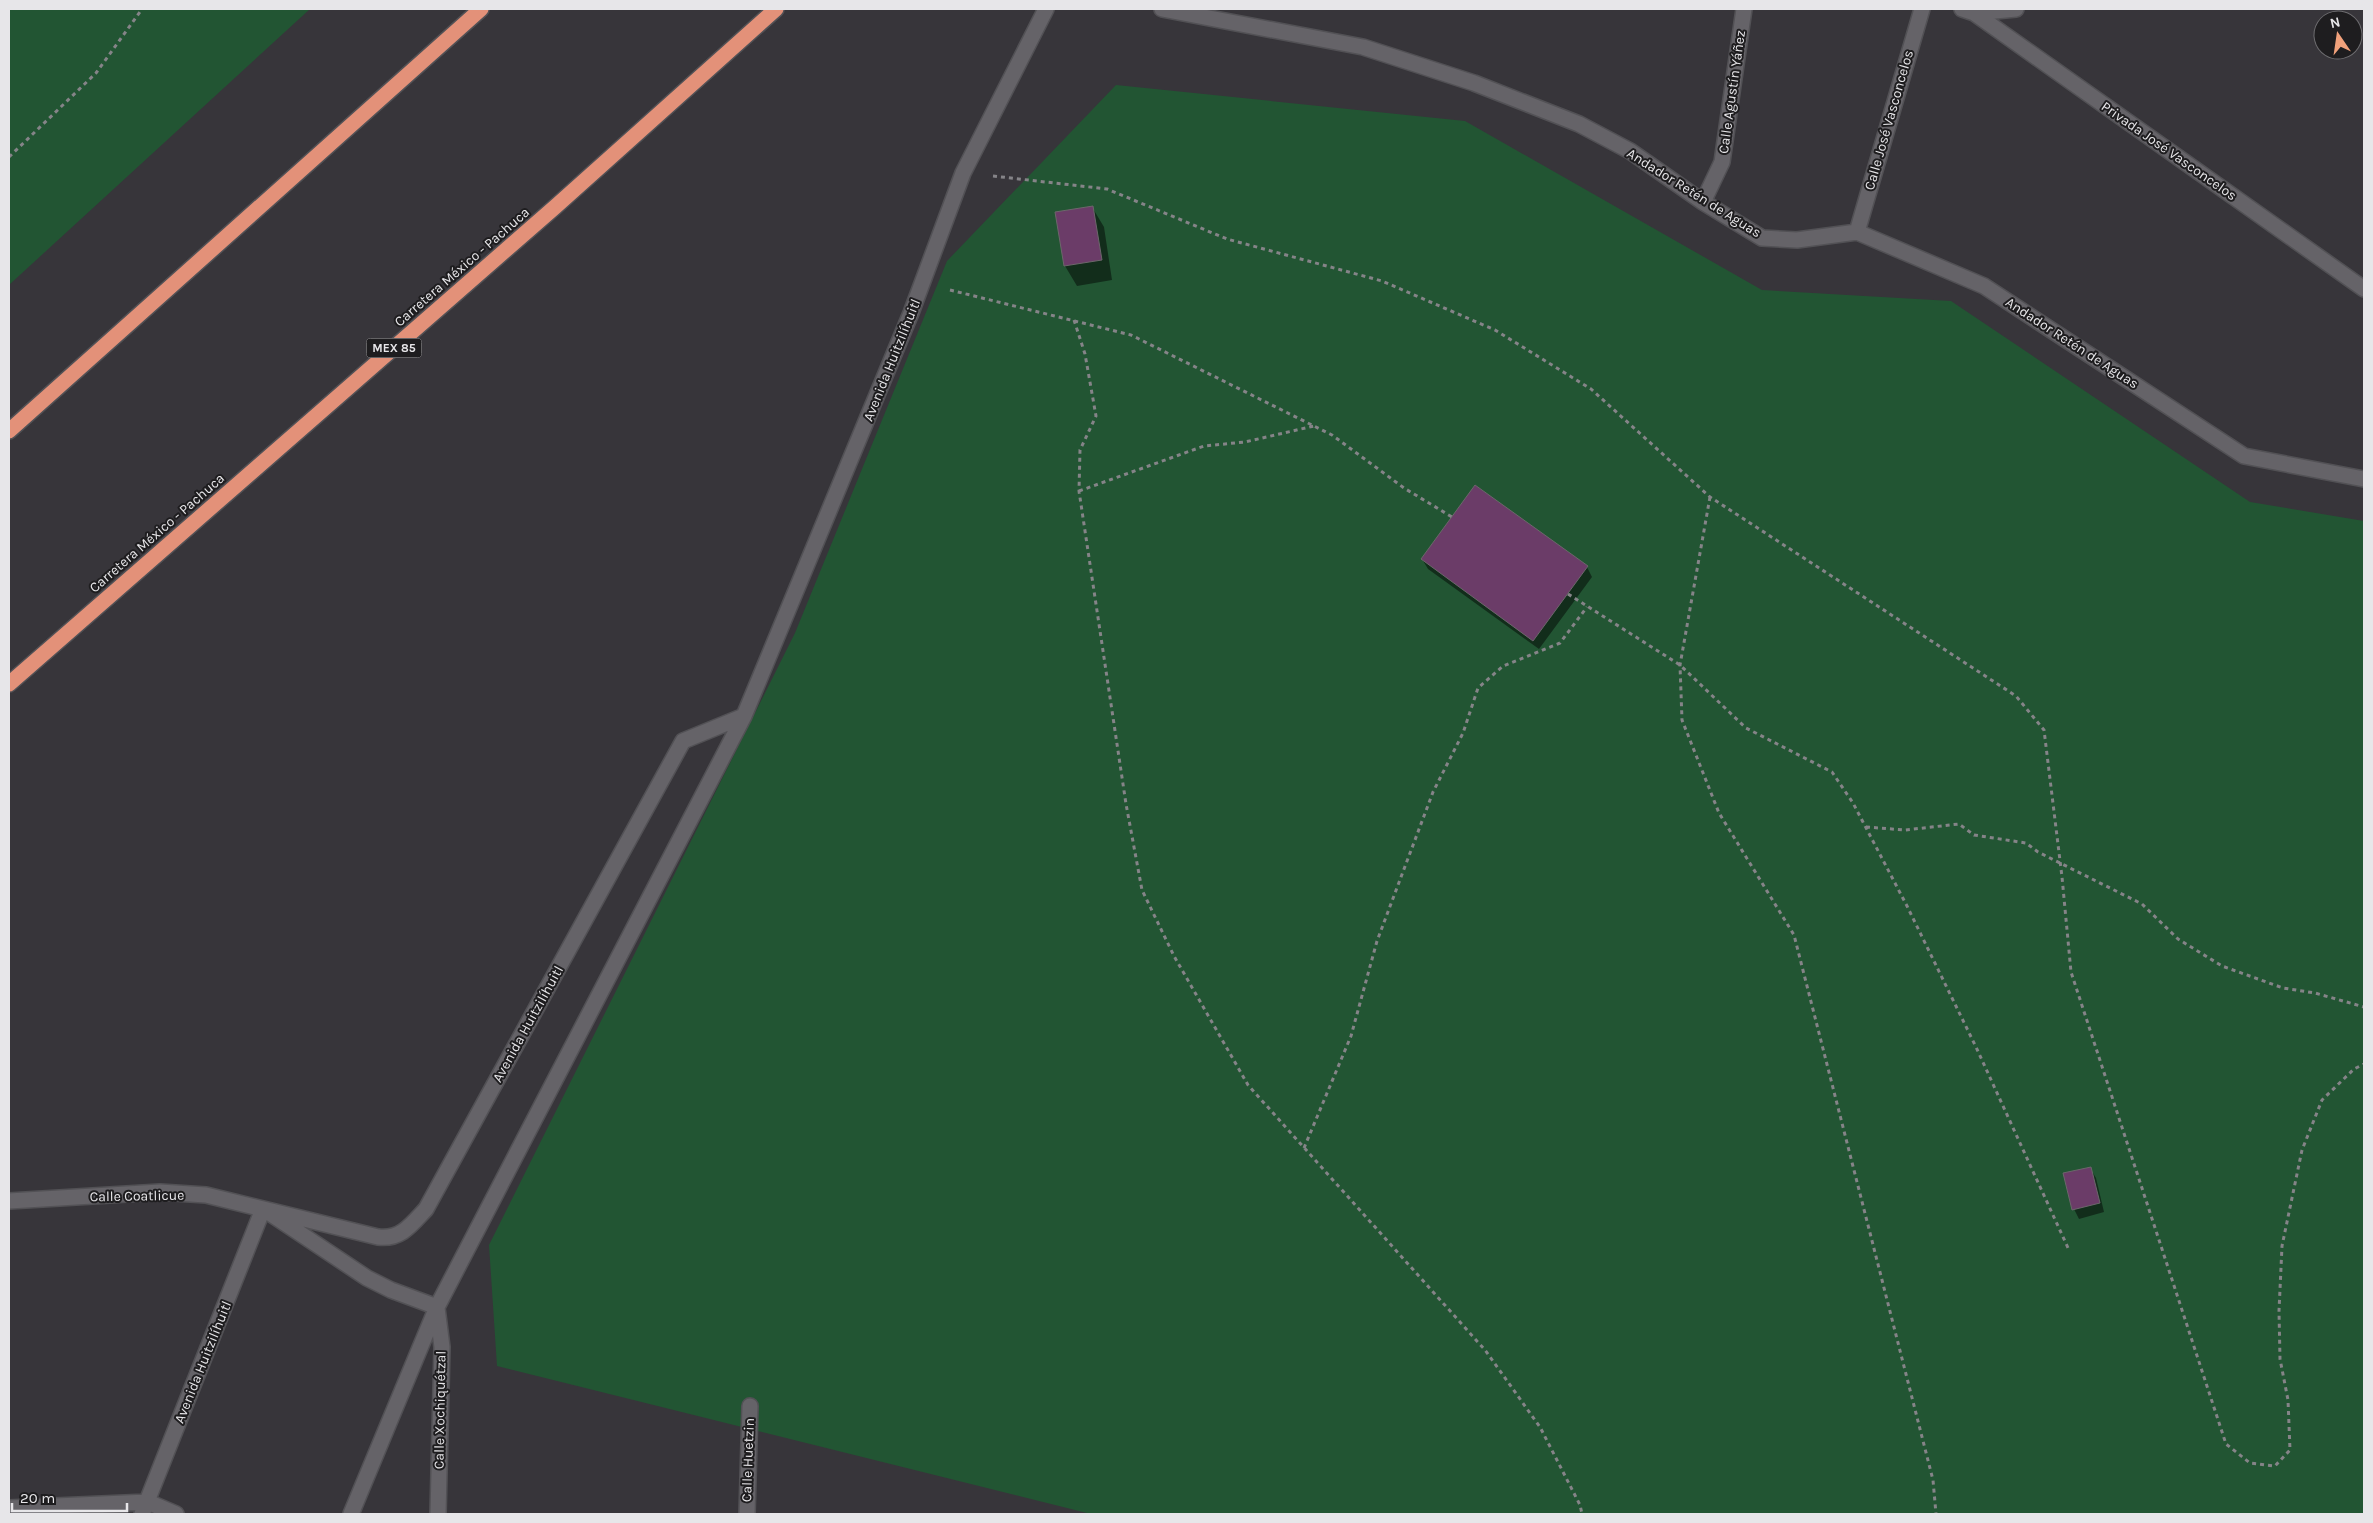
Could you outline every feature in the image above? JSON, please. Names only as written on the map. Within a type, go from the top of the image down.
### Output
[{"type":"highway","points":[[9,431],[480,9]]},
{"type":"highway","name":"Carretera México - Pachuca","points":[[9,684],[562,200],[776,9]]},
{"type":"street","name":"Avenida Huitzilíhuitl","points":[[351,1514],[437,1307],[744,716],[923,284],[963,173],[1046,9]]},
{"type":"street","name":"Andador Retén de Aguas","points":[[1162,9],[1363,47],[1474,83],[1579,124],[1630,152],[1703,202],[1762,238],[1797,240],[1857,232],[1984,286],[2244,456],[2364,479]]},
{"type":"street","name":"Calle Agustín Yáñez","points":[[1703,202],[1722,162],[1744,9]]},
{"type":"street","name":"Calle José Vasconcelos","points":[[1857,232],[1922,9]]},
{"type":"street","points":[[1968,11],[2016,9]]},
{"type":"street","name":"Privada José Vasconcelos","points":[[1968,11],[2364,289]]},
{"type":"street","name":"Avenida Huitzilíhuitl","points":[[145,1508],[263,1209],[378,1237],[388,1238],[403,1234],[426,1209],[683,741],[744,716]]},
{"type":"street","name":"Calle Coatlicue","points":[[9,1201],[160,1192],[206,1196],[263,1209]]},
{"type":"street","points":[[263,1209],[367,1278],[391,1290],[437,1307]]},
{"type":"street","name":"Calle Xochiquétzal","points":[[437,1307],[442,1348],[438,1514]]},
{"type":"street","name":"Calle Huetzin","points":[[747,1514],[750,1406]]},
{"type":"street","points":[[9,1508],[145,1508],[176,1514]]},
{"type":"path","points":[[9,157],[96,73],[142,9]]},
{"type":"path","points":[[963,173],[1107,189],[1227,239],[1382,281],[1495,330],[1591,389],[1710,497],[2016,696],[2044,730],[2061,863],[2071,972],[2226,1444],[2250,1463],[2275,1466],[2290,1450],[2288,1400],[2280,1359],[2279,1311],[2282,1246],[2302,1150],[2322,1100],[2354,1069],[2364,1064]]},
{"type":"path","points":[[923,284],[1131,334],[1332,435],[1404,488],[1452,517]]},
{"type":"path","points":[[1074,320],[1085,354],[1096,416],[1080,450],[1079,491],[1126,804],[1142,890],[1174,956],[1248,1085],[1485,1350],[1540,1427],[1580,1505],[1582,1514]]},
{"type":"path","points":[[1079,491],[1204,446],[1245,442],[1315,426]]},
{"type":"path","points":[[1710,497],[1680,666],[1682,720],[1719,814],[1794,935],[1933,1480],[1936,1514]]},
{"type":"path","points":[[1568,594],[1680,666],[1746,728],[1832,772],[1865,827],[1907,906],[1972,1038],[2069,1250]]},
{"type":"path","points":[[1304,1148],[1351,1036],[1377,941],[1433,792],[1463,733],[1478,688],[1503,666],[1560,643],[1587,607]]},
{"type":"path","points":[[1865,827],[1906,830],[1959,824],[1974,835],[2026,843],[2038,852],[2142,904],[2178,939],[2222,966],[2283,988],[2364,1007]]},
{"type":"green space","points":[[9,9],[310,9],[9,285]]},
{"type":"green space","points":[[1116,85],[1465,121],[1762,290],[1951,301],[2250,502],[2364,521],[2364,1514],[1091,1514],[497,1366],[489,1245],[795,633],[947,261]]},
{"type":"building","points":[[1093,206],[1102,260],[1064,266],[1055,212]]},
{"type":"building","points":[[1475,485],[1588,566],[1533,641],[1421,559]]},
{"type":"building","points":[[2091,1167],[2100,1203],[2072,1210],[2063,1173]]}]
